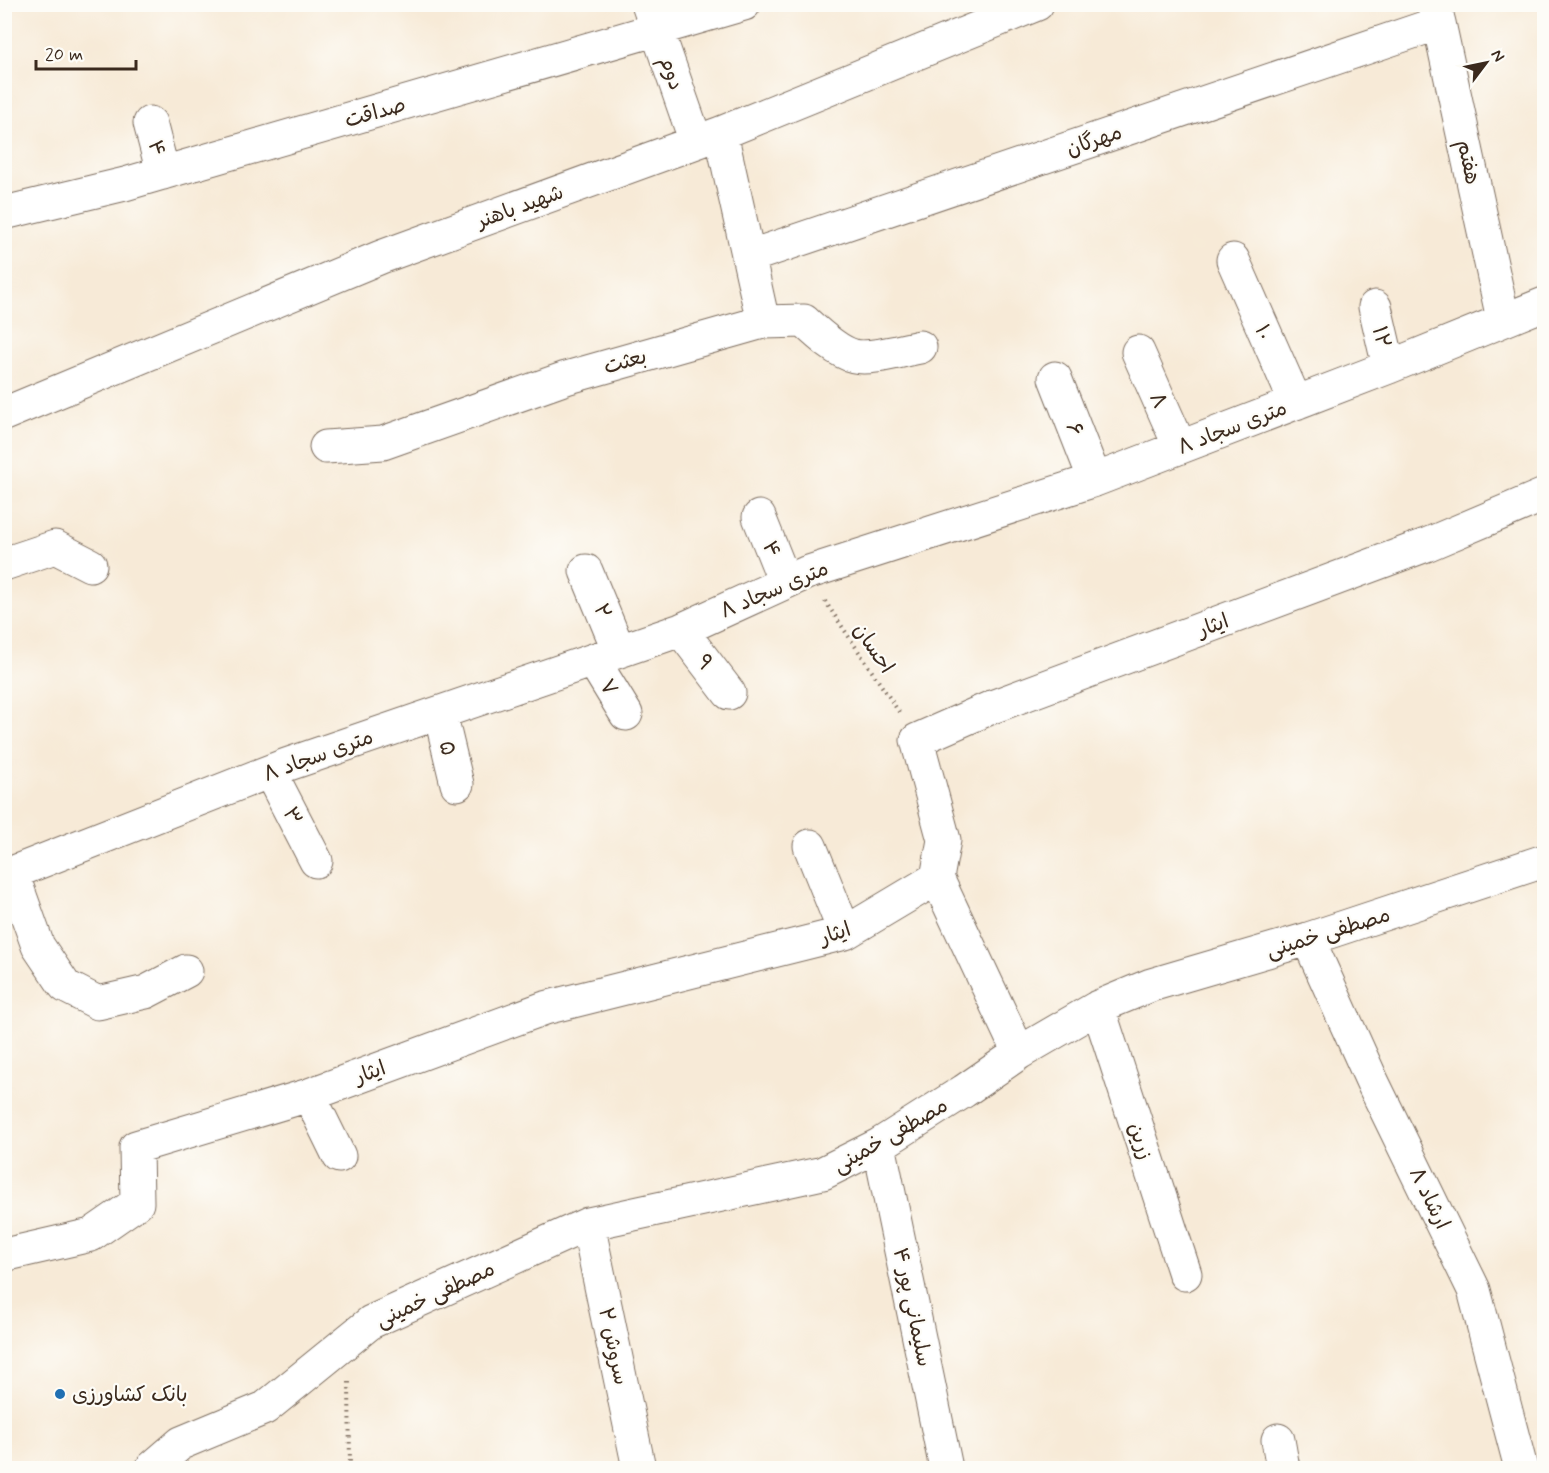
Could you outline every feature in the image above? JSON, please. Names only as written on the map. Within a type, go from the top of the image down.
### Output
[{"type":"street","name":"صداقت","points":[[4,213],[163,173],[652,17],[744,4]]},
{"type":"street","name":"شهید باهنر","points":[[4,414],[381,257],[708,138],[1037,4]]},
{"type":"street","name":"مهرگان","points":[[748,257],[1437,14]]},
{"type":"street","name":"هفتم","points":[[1437,14],[1503,319]]},
{"type":"street","name":"دوم","points":[[652,17],[708,138]]},
{"type":"street","name":"۴","points":[[150,123],[163,173]]},
{"type":"street","points":[[708,138],[748,257],[763,322]]},
{"type":"street","name":"۱۰","points":[[1233,260],[1296,403]]},
{"type":"street","name":"۸ متری سجاد","points":[[8,874],[270,772],[681,630],[795,578],[1095,480],[1389,368],[1503,319],[1545,304]]},
{"type":"street","name":"۱۲","points":[[1375,307],[1389,368]]},
{"type":"street","name":"بعثت","points":[[326,447],[383,443],[566,378],[763,322],[804,321],[824,340],[854,356],[875,356],[920,347]]},
{"type":"street","name":"۸","points":[[1137,352],[1180,447]]},
{"type":"street","name":"۶","points":[[1055,378],[1095,480]]},
{"type":"street","name":"ایثار","points":[[917,740],[992,707],[1426,545],[1545,495]]},
{"type":"street","name":"۴","points":[[759,517],[795,578]]},
{"type":"street","points":[[4,564],[55,547],[90,565]]},
{"type":"street","name":"۲","points":[[586,572],[606,656]]},
{"type":"street","name":"۹","points":[[681,630],[729,693]]},
{"type":"street","name":"۷","points":[[606,656],[626,714]]},
{"type":"street","name":"۵","points":[[440,712],[456,784]]},
{"type":"street","points":[[917,740],[944,840],[938,878],[1019,1053]]},
{"type":"street","name":"۳","points":[[270,772],[316,861]]},
{"type":"street","points":[[810,846],[845,933]]},
{"type":"street","name":"مصطفی خمینی","points":[[152,1468],[181,1443],[265,1408],[371,1322],[588,1224],[823,1173],[879,1145],[1019,1053],[1098,1007],[1151,985],[1308,939],[1545,861]]},
{"type":"street","points":[[8,874],[38,946],[65,986],[98,1003],[146,993],[186,970]]},
{"type":"street","name":"ایثار","points":[[4,1255],[91,1235],[137,1203],[136,1147],[309,1095],[545,1008],[845,933],[938,878]]},
{"type":"street","name":"ارشاد ۸","points":[[1308,939],[1373,1083],[1474,1290],[1521,1468]]},
{"type":"street","name":"زرین","points":[[1098,1007],[1185,1274]]},
{"type":"street","points":[[309,1095],[339,1156]]},
{"type":"street","name":"سلیمانی پور ۴","points":[[879,1145],[946,1468]]},
{"type":"street","name":"سروش ۲","points":[[588,1224],[639,1468]]},
{"type":"path","name":"احسان","points":[[795,578],[917,740]]},
{"type":"path","points":[[349,1340],[350,1468]]},
{"type":"place","name":"بانک کشاورزی","points":[[60,1394]]}]
